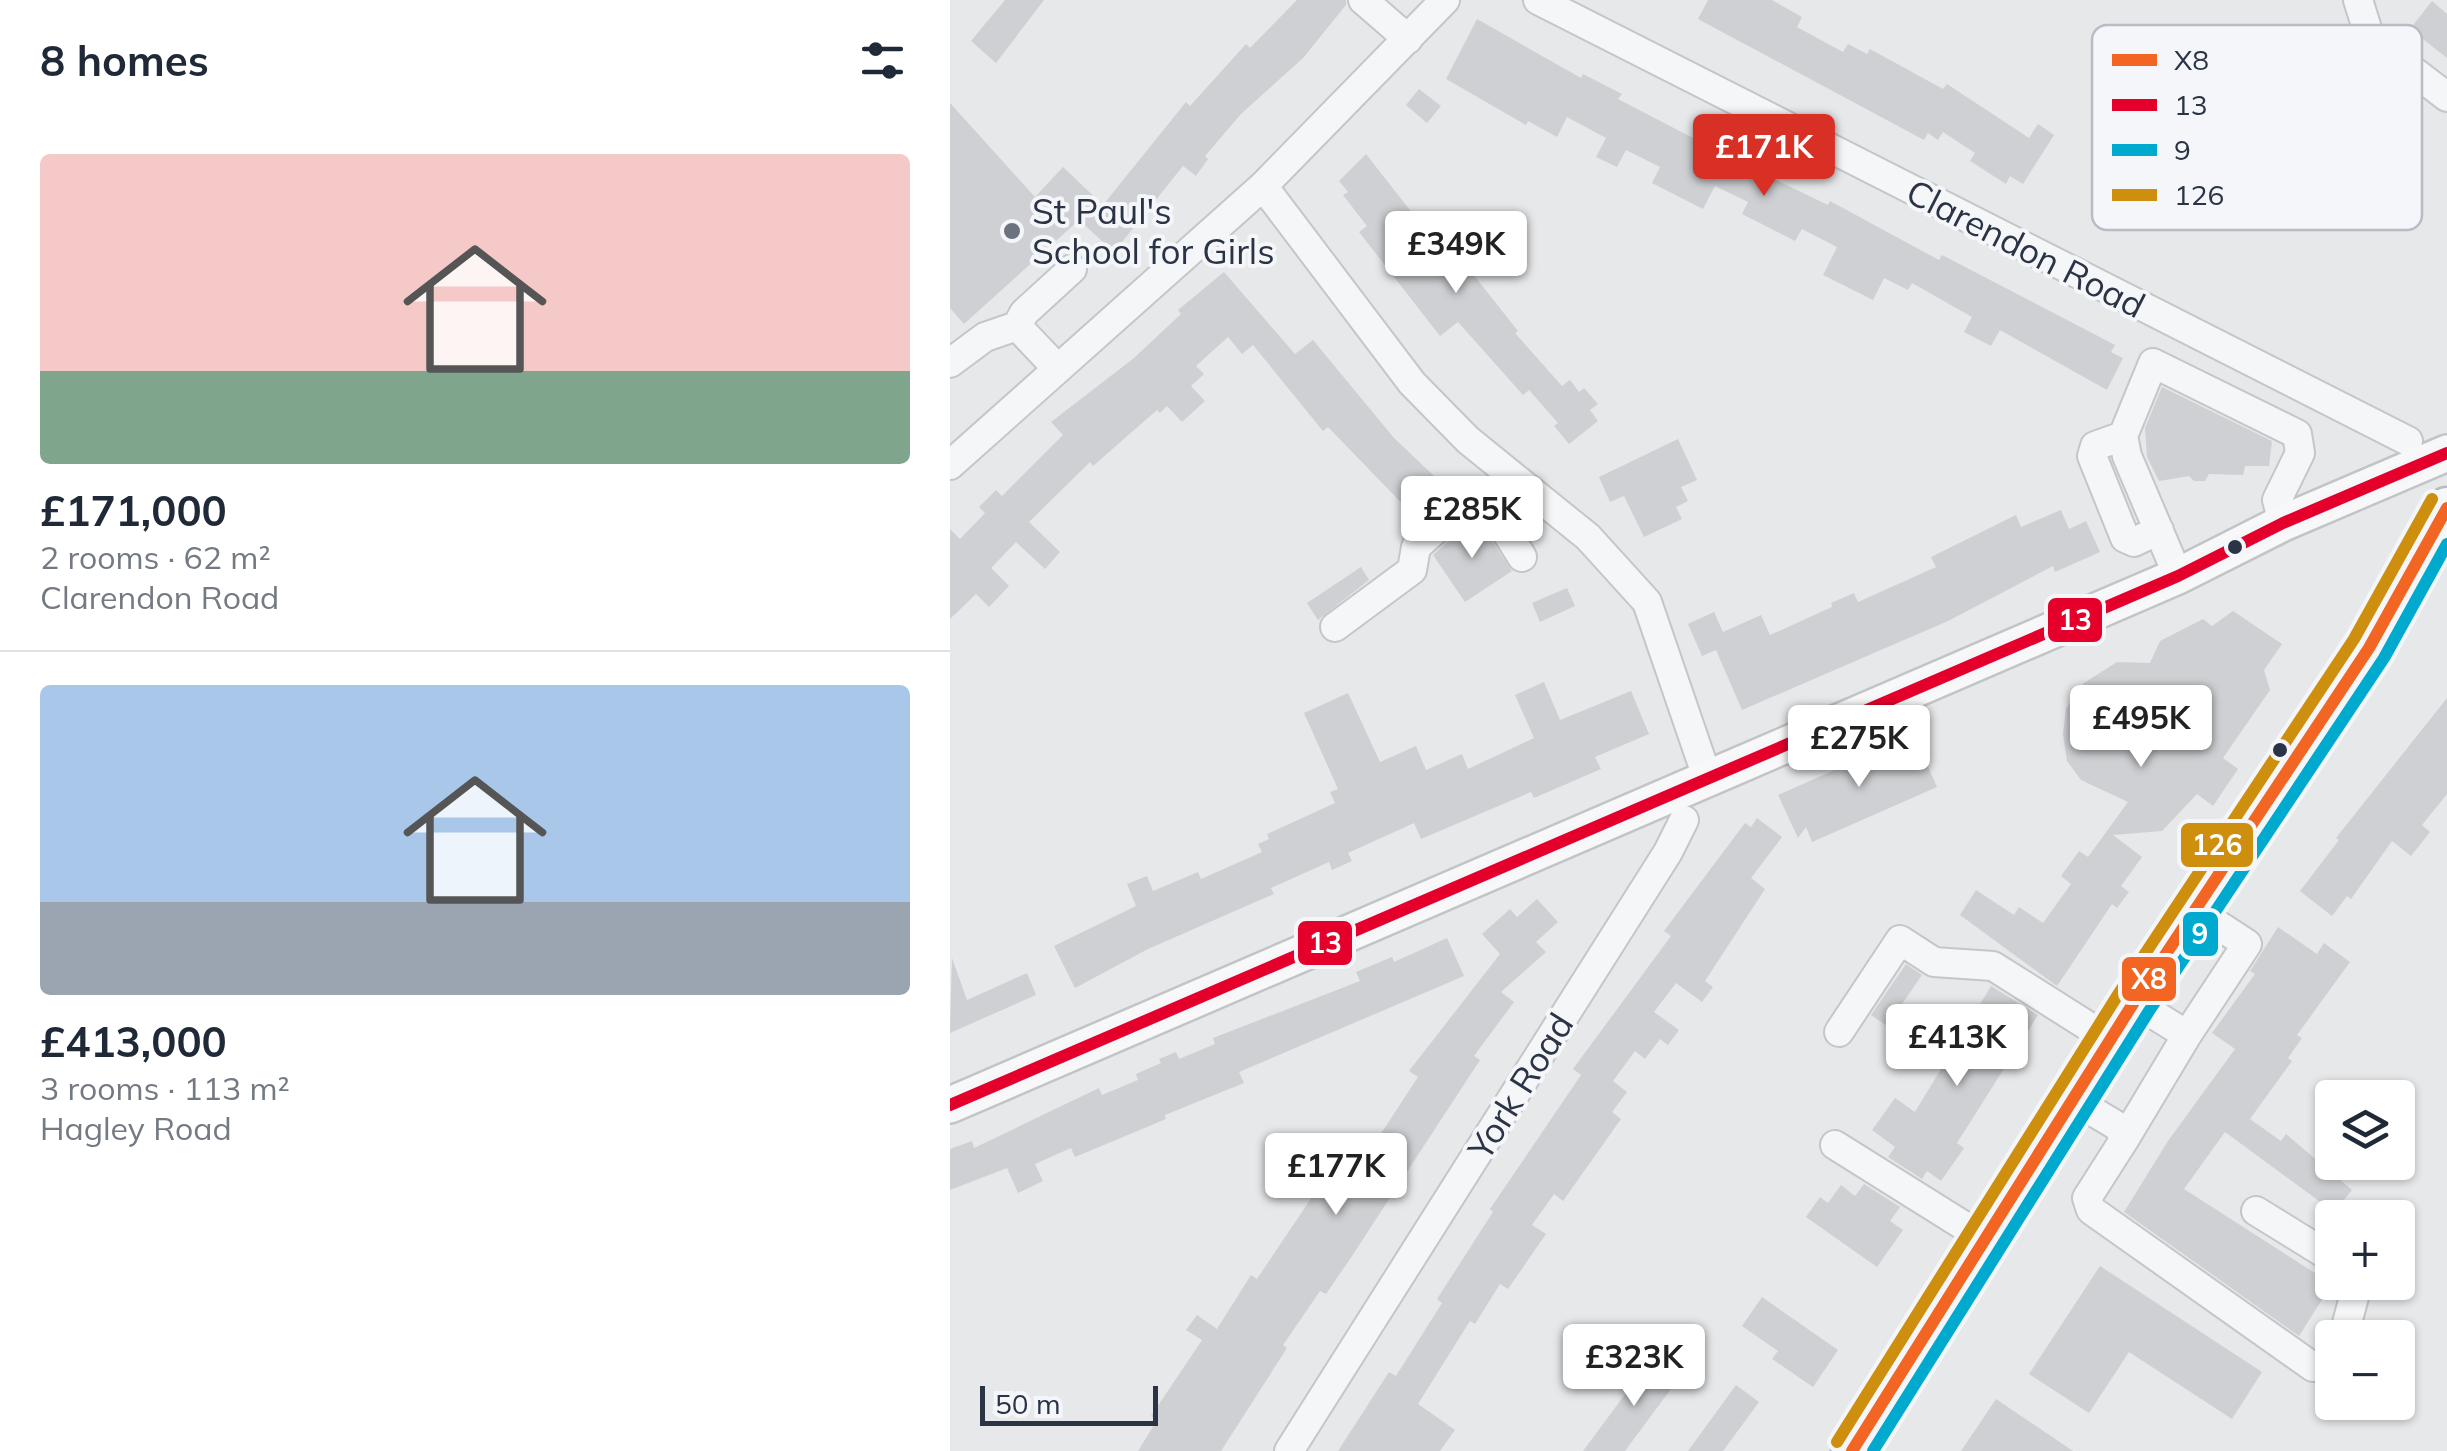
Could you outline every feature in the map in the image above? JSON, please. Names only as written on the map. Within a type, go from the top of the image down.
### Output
[{"type":"highway","points":[[1853,1451],[2134,1002],[2369,648],[2447,508]]},
{"type":"highway","points":[[2369,648],[2447,558]]},
{"type":"main road","points":[[950,1106],[1707,776],[2178,576],[2283,523],[2447,453]]},
{"type":"street","points":[[1364,0],[1408,39]]},
{"type":"street","points":[[950,466],[1263,186],[1445,0]]},
{"type":"street","name":"Clarendon Road","points":[[1538,0],[2408,441]]},
{"type":"street","points":[[2358,0],[2366,25]]},
{"type":"street","points":[[2422,78],[2447,97]]},
{"type":"street","points":[[1263,186],[1412,383],[1468,440],[1588,537],[1646,602],[1707,776]]},
{"type":"street","points":[[950,363],[985,337],[1016,326],[1024,313],[1072,269]]},
{"type":"street","points":[[1016,326],[1056,368]]},
{"type":"street","points":[[2178,576],[2123,436],[2153,363],[2297,434],[2300,453],[2276,500],[2283,523]]},
{"type":"street","points":[[1492,509],[1516,479]]},
{"type":"street","points":[[1335,626],[1412,570],[1416,547],[1468,500],[1492,509],[1522,557]]},
{"type":"street","name":"York Road","points":[[1289,1451],[1668,852],[1684,820]]},
{"type":"street","points":[[2195,910],[2247,944],[2087,1198],[2091,1210],[2315,1367]]},
{"type":"street","points":[[1839,1032],[1900,940],[1934,962],[1993,966],[2110,1040]]},
{"type":"street","points":[[2134,1002],[2187,1035]]},
{"type":"street","points":[[2072,1099],[2119,1127],[2124,1140]]},
{"type":"street","points":[[1834,1145],[1986,1239]]},
{"type":"street","points":[[2256,1211],[2315,1247]]},
{"type":"building","points":[[1005,0],[1044,0],[996,63],[971,41]]},
{"type":"building","points":[[1297,0],[1346,0],[1346,5],[1303,58],[1241,114],[1205,156],[1208,159],[1196,176],[1183,166],[1114,252],[1079,220],[964,324],[950,308],[950,103],[1035,197],[1063,167],[1103,205],[1186,102],[1190,106],[1246,44],[1250,48]]},
{"type":"building","points":[[1708,0],[1772,0],[1802,17],[1797,27],[1843,52],[1848,44],[1867,54],[1870,49],[1943,89],[1947,84],[2029,138],[2038,124],[2054,135],[2023,184],[2010,176],[2006,184],[1970,161],[1975,153],[1943,132],[1938,140],[1928,133],[1924,140],[1698,19]]},
{"type":"building","points":[[2432,1],[2447,14],[2447,58],[2422,38],[2422,25],[2413,25]]},
{"type":"building","points":[[1477,19],[1581,78],[1583,74],[1622,94],[1618,99],[1743,164],[1828,205],[1830,201],[1939,260],[1942,255],[2115,345],[2111,352],[2123,358],[2107,390],[2000,330],[1991,346],[1964,332],[1972,317],[1912,283],[1908,290],[1884,278],[1873,300],[1823,275],[1837,247],[1802,229],[1795,241],[1742,214],[1748,202],[1715,186],[1703,209],[1652,183],[1660,167],[1626,150],[1617,167],[1596,157],[1606,138],[1567,117],[1557,137],[1528,121],[1526,125],[1446,79]]},
{"type":"building","points":[[1419,89],[1441,106],[1427,123],[1406,105]]},
{"type":"building","points":[[1366,154],[1442,251],[1450,245],[1518,331],[1515,333],[1562,386],[1570,380],[1579,392],[1584,388],[1598,404],[1590,410],[1598,421],[1569,444],[1554,426],[1558,423],[1529,390],[1523,395],[1458,322],[1440,336],[1359,232],[1367,226],[1343,195],[1348,192],[1339,181]]},
{"type":"building","points":[[1224,272],[1295,354],[1313,340],[1394,438],[1451,492],[1419,521],[1328,427],[1323,431],[1253,345],[1242,354],[1228,337],[1196,366],[1204,374],[1191,386],[1205,401],[1182,422],[1167,406],[1160,413],[1157,410],[1093,466],[1090,462],[1029,522],[1060,552],[1045,569],[1016,542],[991,568],[1009,586],[989,607],[976,594],[950,619],[950,529],[960,539],[985,513],[979,507],[996,490],[1002,496],[1063,435],[1051,422],[1134,358],[1181,314],[1178,310]]},
{"type":"building","points":[[2162,387],[2272,441],[2269,466],[2245,466],[2243,475],[2209,474],[2205,481],[2194,481],[2189,476],[2159,481],[2147,457],[2145,428]]},
{"type":"building","points":[[1678,439],[1697,480],[1681,487],[1688,501],[1676,507],[1682,519],[1644,537],[1624,496],[1610,502],[1599,477]]},
{"type":"building","points":[[2061,510],[2069,529],[2086,521],[2100,552],[2055,572],[2053,566],[1948,621],[1742,710],[1716,650],[1702,656],[1688,624],[1714,612],[1723,632],[1761,615],[1770,635],[1854,593],[1858,602],[1936,567],[1931,557],[2016,515],[2021,527]]},
{"type":"building","points":[[1472,520],[1480,523],[1512,571],[1465,602],[1433,555]]},
{"type":"building","points":[[1361,567],[1369,580],[1318,620],[1307,603]]},
{"type":"building","points":[[1567,588],[1575,606],[1540,622],[1532,603]]},
{"type":"building","points":[[2233,611],[2282,644],[2264,670],[2270,690],[2223,758],[2238,769],[2213,806],[2197,794],[2162,831],[2113,835],[2142,857],[2121,886],[2129,892],[2117,908],[2112,904],[2057,986],[1960,915],[1976,890],[2014,915],[2019,907],[2043,923],[2071,884],[2061,876],[2079,851],[2088,857],[2128,802],[2081,780],[2067,761],[2063,734],[2066,709],[2084,683],[2117,662],[2150,663],[2160,641],[2203,619],[2212,626]]},
{"type":"building","points":[[1544,682],[1560,720],[1631,691],[1649,734],[1595,757],[1601,769],[1534,798],[1531,792],[1421,839],[1414,823],[1348,853],[1352,861],[1332,870],[1329,862],[1271,888],[1274,894],[1148,949],[1075,988],[1054,946],[1136,906],[1127,884],[1147,876],[1153,891],[1198,872],[1201,879],[1262,852],[1258,844],[1269,839],[1267,834],[1335,803],[1330,792],[1338,789],[1304,713],[1348,693],[1380,762],[1416,746],[1426,770],[1462,754],[1468,769],[1534,738],[1515,695]]},
{"type":"building","points":[[2447,698],[2447,794],[2422,825],[2430,832],[2411,856],[2392,841],[2351,899],[2347,896],[2332,916],[2300,891],[2339,840],[2336,838]]},
{"type":"building","points":[[1914,735],[1937,787],[1812,842],[1806,827],[1798,838],[1778,795]]},
{"type":"building","points":[[1757,818],[1782,837],[1751,878],[1765,889],[1705,981],[1713,987],[1702,1002],[1676,983],[1654,1012],[1679,1030],[1668,1045],[1660,1039],[1645,1059],[1635,1051],[1613,1081],[1627,1092],[1612,1112],[1621,1119],[1563,1201],[1554,1194],[1532,1225],[1546,1234],[1508,1289],[1500,1284],[1475,1324],[1470,1321],[1418,1404],[1455,1430],[1440,1451],[1338,1451],[1389,1372],[1396,1376],[1442,1303],[1437,1299],[1493,1212],[1490,1209],[1581,1075],[1573,1069],[1671,936],[1664,931],[1745,823],[1751,827]]},
{"type":"building","points":[[1537,899],[1558,922],[1536,942],[1546,952],[1501,992],[1514,1002],[1474,1056],[1480,1060],[1326,1294],[1320,1291],[1283,1345],[1287,1348],[1221,1451],[1138,1451],[1157,1420],[1151,1416],[1202,1340],[1186,1330],[1197,1315],[1217,1329],[1251,1275],[1257,1279],[1322,1182],[1340,1196],[1418,1077],[1409,1071],[1500,954],[1482,934],[1510,909],[1517,917]]},
{"type":"building","points":[[2278,927],[2317,954],[2324,943],[2350,962],[2297,1035],[2302,1038],[2288,1058],[2292,1061],[2250,1119],[2281,1141],[2286,1134],[2315,1159],[2315,1180],[2340,1180],[2352,1190],[2344,1200],[2318,1200],[2225,1132],[2184,1189],[2315,1273],[2315,1300],[2322,1300],[2299,1336],[2124,1212],[2168,1141],[2235,1049],[2212,1033],[2255,974],[2250,971]]},
{"type":"building","points":[[1447,938],[1464,976],[1239,1072],[1244,1083],[1165,1115],[1166,1119],[1075,1157],[1071,1148],[1035,1164],[1043,1181],[1018,1193],[1007,1168],[950,1190],[950,1149],[972,1141],[974,1148],[1099,1088],[1102,1095],[1138,1080],[1136,1074],[1161,1063],[1159,1059],[1176,1052],[1179,1059],[1215,1044],[1213,1038],[1360,981],[1356,972],[1392,957],[1394,962]]},
{"type":"building","points":[[952,958],[967,1000],[1027,973],[1036,995],[950,1033]]},
{"type":"building","points":[[1906,964],[1922,975],[1887,1026],[1871,1015]]},
{"type":"building","points":[[1991,986],[2038,1015],[1957,1143],[1964,1148],[1941,1181],[1927,1171],[1922,1179],[1888,1157],[1895,1147],[1872,1130],[1895,1098],[1915,1112]]},
{"type":"building","points":[[1864,1184],[1900,1207],[1890,1221],[1903,1230],[1877,1267],[1806,1217],[1820,1197],[1828,1203],[1841,1185],[1855,1196]]},
{"type":"building","points":[[2100,1266],[2262,1372],[2232,1419],[2129,1352],[2089,1413],[2029,1374]]},
{"type":"building","points":[[1762,1297],[1838,1350],[1813,1387],[1772,1359],[1778,1351],[1742,1326]]},
{"type":"building","points":[[1652,1358],[1679,1378],[1625,1451],[1583,1451]]},
{"type":"building","points":[[1736,1385],[1759,1402],[1723,1451],[1688,1451]]},
{"type":"building","points":[[1996,1399],[2073,1451],[1961,1451]]},
{"type":"transit line","name":"13","points":[[950,1105],[2178,576],[2283,523],[2447,453]]},
{"type":"transit line","name":"126","points":[[1837,1442],[2119,993],[2354,639],[2432,499]]},
{"type":"transit line","name":"X8","points":[[1852,1451],[2134,1002],[2369,648],[2447,508]]},
{"type":"transit line","name":"9","points":[[1873,1451],[2149,1011],[2384,658],[2447,544]]},
{"type":"place","name":"St Paul's School for Girls","points":[[1012,231]]}]
